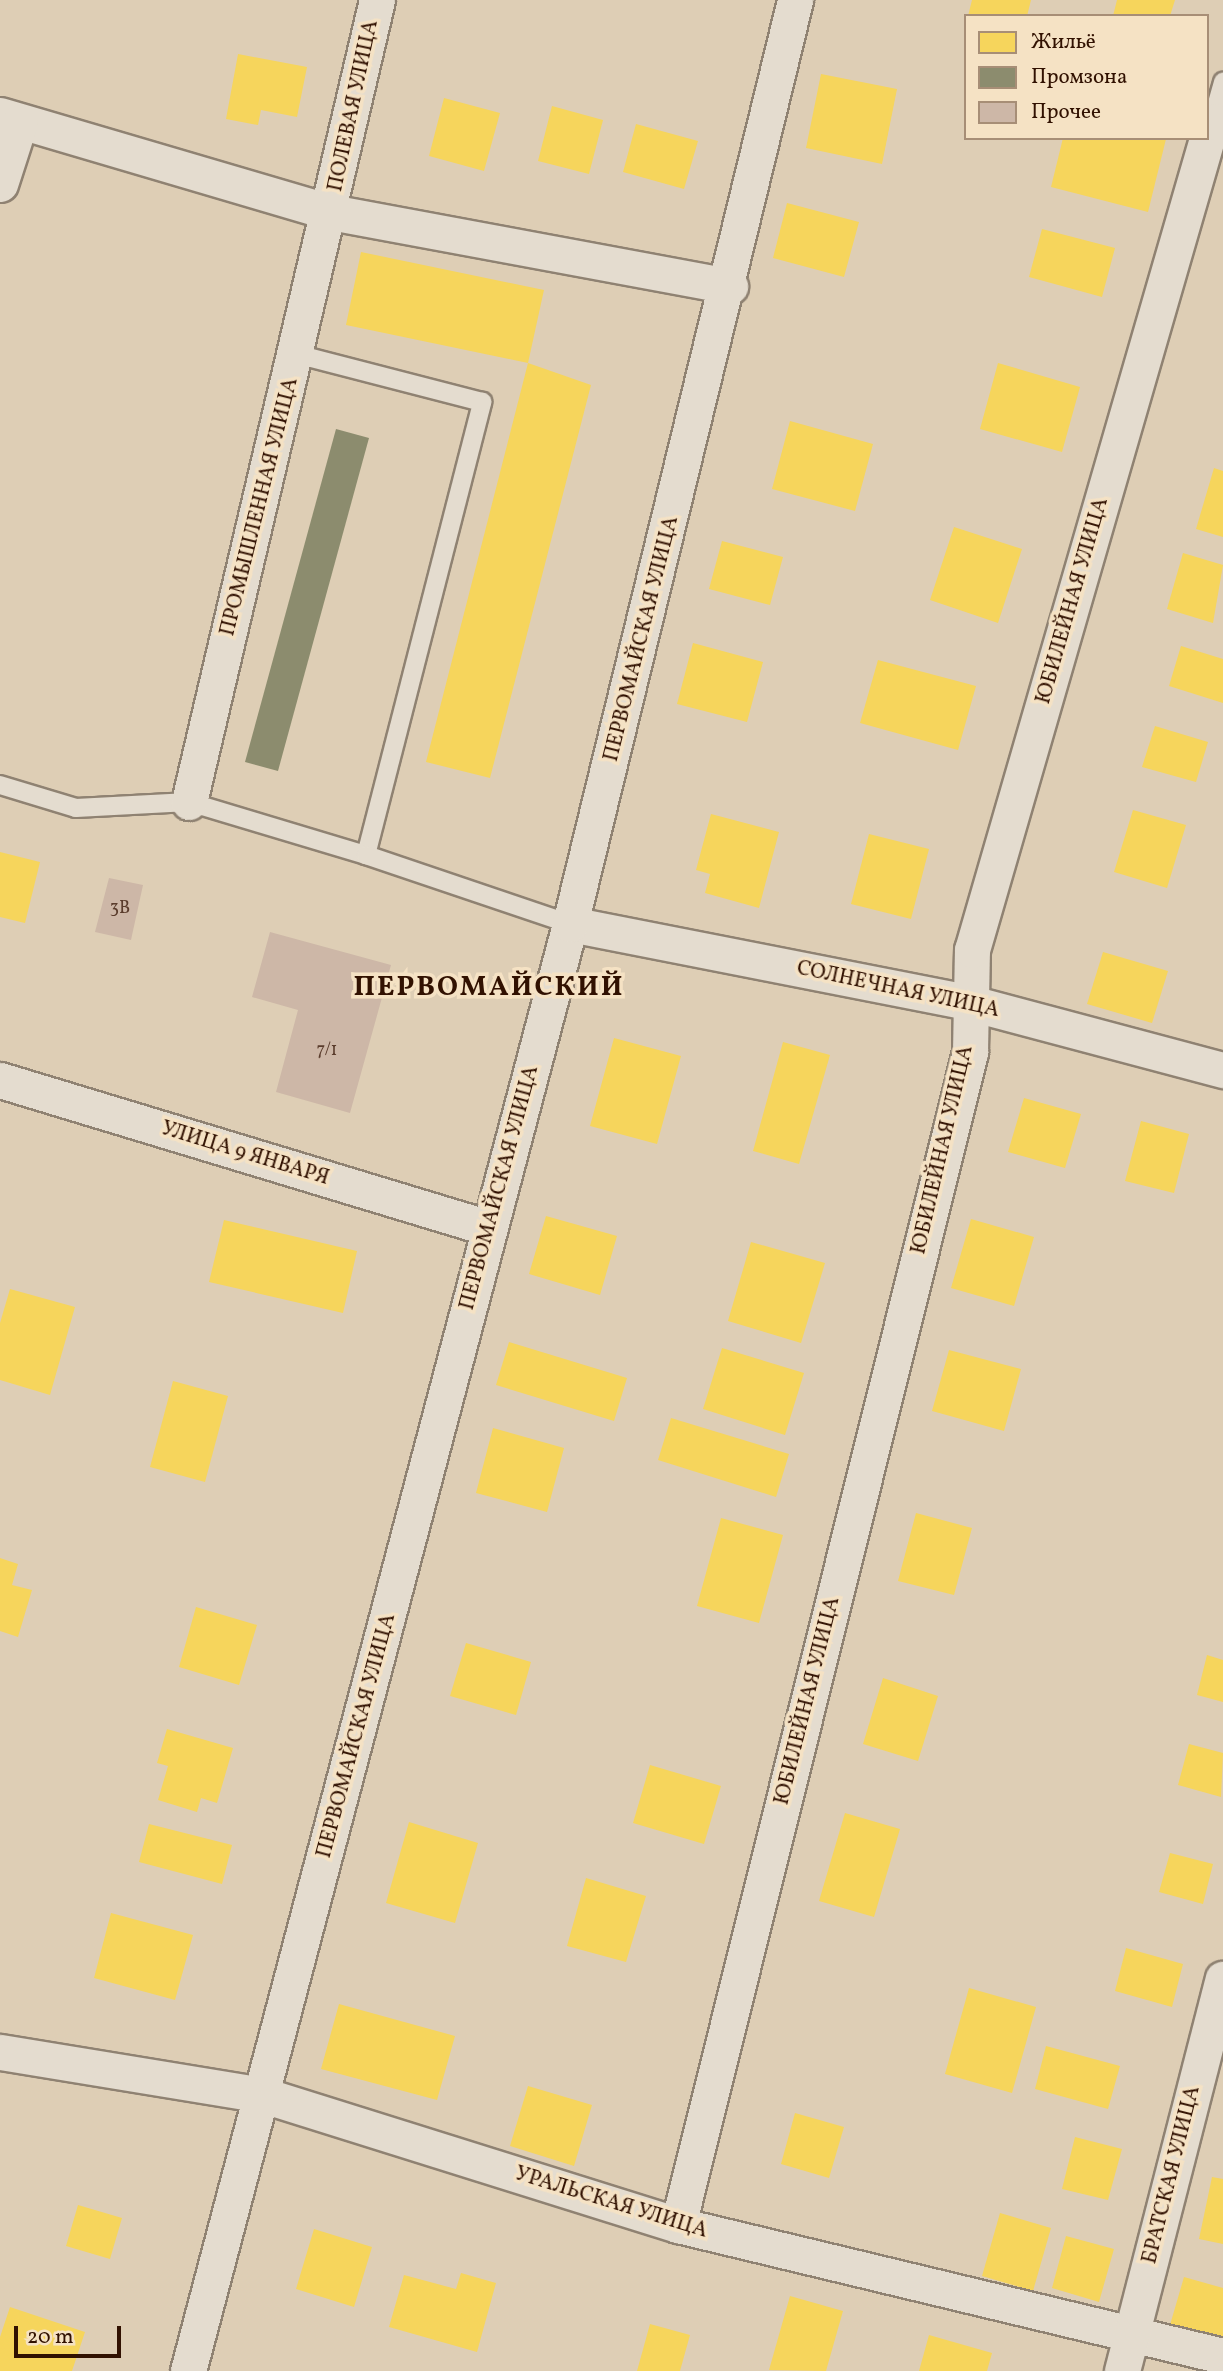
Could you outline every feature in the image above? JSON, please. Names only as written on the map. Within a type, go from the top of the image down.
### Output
[{"type":"street","name":"ПОЛЕВАЯ УЛИЦА","points":[[330,212],[377,0]]},
{"type":"street","name":"ПЕРВОМАЙСКАЯ УЛИЦА","points":[[188,2371],[570,924],[730,286],[795,0]]},
{"type":"street","points":[[0,184],[10,118],[330,212],[730,286]]},
{"type":"street","name":"ЮБИЛЕЙНАЯ УЛИЦА","points":[[678,2225],[970,1052],[967,1002],[972,950],[1218,122]]},
{"type":"street","name":"ПРОМЫШЛЕННАЯ УЛИЦА","points":[[189,802],[330,212]]},
{"type":"street","name":"СОЛНЕЧНАЯ УЛИЦА","points":[[570,924],[967,1002],[1223,1070]]},
{"type":"street","name":"УЛИЦА 9 ЯНВАРЯ","points":[[0,1080],[489,1228]]},
{"type":"street","name":"БРАТСКАЯ УЛИЦА","points":[[1122,2371],[1223,1979]]},
{"type":"street","name":"УРАЛЬСКАЯ УЛИЦА","points":[[0,2052],[263,2095],[678,2225],[1223,2356]]},
{"type":"lane","name":"ЮБИЛЕЙНАЯ УЛИЦА","points":[[1218,122],[1223,82]]},
{"type":"lane","points":[[297,354],[482,402],[366,855]]},
{"type":"lane","points":[[0,785],[76,808],[189,802],[366,855],[570,924]]},
{"type":"building: Жильё","points":[[972,0],[1031,0],[1028,14],[968,14]]},
{"type":"building: Жильё","points":[[1117,0],[1175,0],[1171,14],[1114,14]]},
{"type":"building: Жильё","points":[[238,54],[307,67],[297,117],[261,110],[258,125],[226,119]]},
{"type":"building: Жильё","points":[[821,74],[897,89],[882,164],[806,148]]},
{"type":"building: Жильё","points":[[444,98],[500,113],[484,171],[429,156]]},
{"type":"building: Жильё","points":[[552,106],[603,120],[589,174],[538,161]]},
{"type":"building: Жильё","points":[[636,124],[698,141],[684,189],[623,172]]},
{"type":"building: Жильё","points":[[1063,140],[1166,140],[1148,212],[1051,187]]},
{"type":"building: Жильё","points":[[787,203],[859,222],[844,277],[773,258]]},
{"type":"building: Жильё","points":[[1042,229],[1115,248],[1102,297],[1029,277]]},
{"type":"building: Жильё","points":[[361,252],[544,290],[528,363],[346,325]]},
{"type":"building: Жильё","points":[[528,363],[591,385],[490,778],[426,762]]},
{"type":"building: Жильё","points":[[998,363],[1080,387],[1062,452],[980,429]]},
{"type":"building: Жильё","points":[[790,421],[873,444],[855,511],[772,489]]},
{"type":"building: Жильё","points":[[1214,468],[1223,471],[1223,537],[1196,529]]},
{"type":"building: Жильё","points":[[954,527],[1022,549],[998,623],[930,600]]},
{"type":"building: Жильё","points":[[722,541],[783,557],[770,605],[709,589]]},
{"type":"building: Жильё","points":[[1183,553],[1223,565],[1213,623],[1167,609]]},
{"type":"building: Жильё","points":[[693,643],[763,662],[747,722],[677,704]]},
{"type":"building: Жильё","points":[[1181,646],[1223,659],[1223,703],[1169,686]]},
{"type":"building: Жильё","points":[[878,660],[976,686],[958,750],[860,723]]},
{"type":"building: Жильё","points":[[1155,726],[1208,742],[1196,782],[1142,767]]},
{"type":"building: Жильё","points":[[1133,810],[1186,825],[1167,888],[1114,872]]},
{"type":"building: Жильё","points":[[711,814],[779,832],[759,908],[705,893],[710,874],[696,870]]},
{"type":"building: Жильё","points":[[869,834],[929,849],[911,919],[851,904]]},
{"type":"building: Жильё","points":[[0,852],[40,862],[25,923],[0,917]]},
{"type":"building: Жильё","points":[[1103,952],[1168,971],[1152,1023],[1087,1004]]},
{"type":"building: Жильё","points":[[614,1038],[681,1056],[657,1144],[590,1126]]},
{"type":"building: Жильё","points":[[783,1042],[830,1055],[799,1164],[753,1151]]},
{"type":"building: Жильё","points":[[1024,1098],[1081,1114],[1065,1168],[1008,1152]]},
{"type":"building: Жильё","points":[[1141,1121],[1189,1134],[1174,1193],[1125,1181]]},
{"type":"building: Жильё","points":[[546,1216],[617,1236],[600,1295],[529,1274]]},
{"type":"building: Жильё","points":[[971,1219],[1034,1237],[1014,1306],[951,1288]]},
{"type":"building: Жильё","points":[[224,1220],[357,1251],[343,1313],[209,1282]]},
{"type":"building: Жильё","points":[[751,1242],[825,1263],[801,1343],[728,1321]]},
{"type":"building: Жильё","points":[[10,1289],[75,1307],[50,1395],[0,1380],[0,1323]]},
{"type":"building: Жильё","points":[[509,1342],[627,1378],[614,1421],[496,1385]]},
{"type":"building: Жильё","points":[[722,1348],[804,1373],[785,1435],[703,1409]]},
{"type":"building: Жильё","points":[[949,1350],[1021,1369],[1004,1431],[932,1411]]},
{"type":"building: Жильё","points":[[173,1381],[228,1396],[205,1482],[150,1467]]},
{"type":"building: Жильё","points":[[671,1418],[789,1454],[776,1497],[658,1460]]},
{"type":"building: Жильё","points":[[493,1428],[564,1448],[547,1512],[476,1493]]},
{"type":"building: Жильё","points":[[916,1513],[972,1528],[954,1595],[898,1581]]},
{"type":"building: Жильё","points":[[721,1518],[783,1535],[759,1623],[697,1606]]},
{"type":"building: Жильё","points":[[0,1558],[18,1564],[12,1585],[32,1590],[18,1637],[0,1631]]},
{"type":"building: Жильё","points":[[196,1607],[257,1625],[239,1685],[179,1667]]},
{"type":"building: Жильё","points":[[466,1643],[531,1662],[516,1715],[450,1696]]},
{"type":"building: Жильё","points":[[1207,1655],[1223,1660],[1223,1702],[1197,1695]]},
{"type":"building: Жильё","points":[[883,1678],[938,1696],[918,1761],[863,1744]]},
{"type":"building: Жильё","points":[[167,1729],[233,1748],[217,1803],[201,1798],[197,1812],[158,1800],[168,1766],[157,1763]]},
{"type":"building: Жильё","points":[[1189,1744],[1223,1753],[1221,1797],[1178,1785]]},
{"type":"building: Жильё","points":[[650,1765],[721,1786],[704,1844],[633,1823]]},
{"type":"building: Жильё","points":[[845,1813],[900,1829],[874,1917],[819,1901]]},
{"type":"building: Жильё","points":[[409,1822],[478,1843],[455,1923],[386,1903]]},
{"type":"building: Жильё","points":[[149,1824],[232,1845],[222,1884],[139,1862]]},
{"type":"building: Жильё","points":[[1170,1853],[1213,1864],[1203,1904],[1159,1892]]},
{"type":"building: Жильё","points":[[586,1878],[646,1896],[626,1962],[567,1946]]},
{"type":"building: Жильё","points":[[111,1913],[193,1935],[175,2000],[94,1978]]},
{"type":"building: Жильё","points":[[1126,1948],[1183,1964],[1172,2007],[1115,1991]]},
{"type":"building: Жильё","points":[[969,1988],[1036,2007],[1012,2093],[945,2074]]},
{"type":"building: Жильё","points":[[339,2004],[455,2036],[437,2100],[321,2069]]},
{"type":"building: Жильё","points":[[1046,2046],[1120,2066],[1108,2109],[1035,2089]]},
{"type":"building: Жильё","points":[[528,2086],[592,2105],[574,2166],[510,2146]]},
{"type":"building: Жильё","points":[[795,2113],[844,2127],[829,2178],[781,2164]]},
{"type":"building: Жильё","points":[[1075,2137],[1122,2149],[1108,2200],[1062,2189]]},
{"type":"building: Жильё","points":[[1212,2177],[1223,2179],[1223,2244],[1199,2239]]},
{"type":"building: Жильё","points":[[78,2205],[122,2218],[110,2259],[66,2246]]},
{"type":"building: Жильё","points":[[1000,2213],[1051,2228],[1033,2291],[982,2276]]},
{"type":"building: Жильё","points":[[314,2229],[372,2247],[354,2307],[296,2289]]},
{"type":"building: Жильё","points":[[1066,2236],[1114,2249],[1099,2302],[1052,2288]]},
{"type":"building: Жильё","points":[[461,2273],[496,2283],[477,2352],[389,2327],[404,2275],[456,2289]]},
{"type":"building: Жильё","points":[[1184,2277],[1223,2288],[1223,2341],[1170,2325]]},
{"type":"building: Жильё","points":[[790,2296],[843,2311],[826,2371],[769,2370]]},
{"type":"building: Жильё","points":[[10,2307],[85,2332],[72,2371],[0,2371],[0,2337]]},
{"type":"building: Жильё","points":[[650,2324],[690,2335],[680,2371],[637,2371]]},
{"type":"building: Жильё","points":[[929,2335],[992,2353],[987,2371],[919,2371]]},
{"type":"building: Промзона","points":[[336,429],[369,438],[278,771],[245,762]]},
{"type":"building: Прочее","points":[[109,878],[143,885],[131,940],[95,932]]},
{"type":"building: Прочее","points":[[270,932],[391,965],[350,1113],[276,1092],[298,1010],[252,997]]},
{"type":"district","name":"ПЕРВОМАЙСКИЙ","points":[[489,988]]}]
